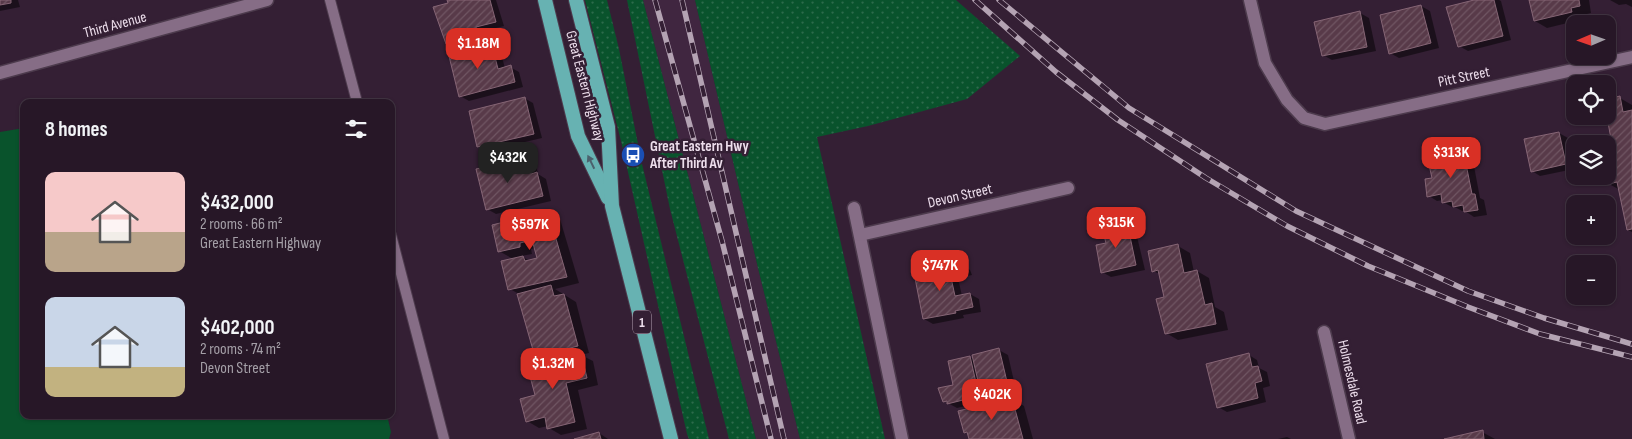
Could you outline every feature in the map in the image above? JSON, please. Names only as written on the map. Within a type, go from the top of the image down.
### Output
[{"type":"highway","name":"Great Eastern Highway","points":[[545,0],[578,136],[612,206],[672,439]]},
{"type":"highway","name":"Great Eastern Highway","points":[[576,0],[608,127],[612,206]]},
{"type":"street","name":"Third Avenue","points":[[0,74],[267,0]]},
{"type":"street","name":"Pitt Street","points":[[1250,0],[1265,63],[1287,100],[1304,118],[1325,124],[1632,57]]},
{"type":"street","name":"Devon Street","points":[[860,235],[1068,188]]},
{"type":"street","points":[[854,208],[902,439]]},
{"type":"street","name":"Holmesdale Road","points":[[1324,332],[1349,439]]},
{"type":"lane","points":[[330,0],[356,99]]},
{"type":"lane","points":[[395,251],[444,439]]},
{"type":"shaded area","points":[[643,0],[695,0],[800,439],[756,439]]},
{"type":"green space","points":[[585,0],[607,0],[619,49],[642,164],[709,439],[689,439],[687,434],[621,141]]},
{"type":"green space","points":[[627,0],[643,0],[756,439],[729,439],[670,209]]},
{"type":"green space","points":[[695,0],[956,0],[1020,56],[967,99],[868,126],[817,137],[885,439],[800,439]]},
{"type":"green space","points":[[20,129],[20,419],[388,419],[391,432],[389,439],[0,439],[0,132]]},
{"type":"building","points":[[0,0],[11,0],[11,3],[0,5]]},
{"type":"building","points":[[447,0],[490,0],[496,22],[476,27],[477,35],[446,44],[433,7],[448,3]]},
{"type":"building","points":[[1474,0],[1494,0],[1503,36],[1458,47],[1446,7]]},
{"type":"building","points":[[1529,0],[1579,0],[1580,6],[1571,8],[1572,12],[1534,21]]},
{"type":"building","points":[[1421,5],[1431,43],[1389,54],[1380,15]]},
{"type":"building","points":[[1360,11],[1367,47],[1322,56],[1314,22]]},
{"type":"building","points":[[491,41],[498,69],[511,65],[515,82],[459,97],[448,52]]},
{"type":"building","points":[[1620,96],[1623,112],[1632,110],[1632,229],[1627,230],[1616,182],[1616,135],[1610,135],[1608,125],[1616,125],[1616,97]]},
{"type":"building","points":[[525,97],[534,134],[477,147],[469,111]]},
{"type":"building","points":[[1559,132],[1566,164],[1531,172],[1524,139]]},
{"type":"building","points":[[1462,144],[1472,194],[1475,194],[1478,210],[1464,212],[1463,205],[1453,207],[1452,201],[1442,203],[1441,194],[1427,197],[1425,179],[1432,178],[1427,156],[1450,151],[1449,146]]},
{"type":"building","points":[[528,158],[531,174],[537,172],[543,196],[486,210],[476,169]]},
{"type":"building","points":[[548,211],[567,277],[508,290],[501,261],[523,256],[525,261],[537,258],[532,240],[520,243],[520,247],[498,252],[492,225]]},
{"type":"building","points":[[1127,222],[1136,265],[1101,273],[1096,245],[1106,243],[1102,228]]},
{"type":"building","points":[[1178,244],[1184,273],[1197,270],[1205,305],[1212,303],[1216,324],[1165,334],[1156,299],[1164,297],[1158,270],[1152,272],[1148,251]]},
{"type":"building","points":[[962,263],[963,270],[950,273],[955,296],[970,293],[973,307],[955,311],[956,313],[923,319],[914,273]]},
{"type":"building","points":[[551,285],[554,296],[564,294],[578,346],[535,357],[517,294]]},
{"type":"building","points":[[999,348],[1008,386],[1000,388],[1000,390],[981,394],[972,355]]},
{"type":"building","points":[[581,353],[587,378],[566,383],[575,422],[547,429],[545,417],[526,422],[520,399],[535,395],[527,365]]},
{"type":"building","points":[[1249,353],[1252,367],[1258,366],[1262,381],[1255,383],[1258,398],[1217,408],[1206,364]]},
{"type":"building","points":[[970,356],[979,396],[947,404],[947,401],[943,402],[938,388],[953,385],[948,361]]},
{"type":"building","points":[[1012,398],[1023,439],[969,439],[967,432],[964,433],[958,411]]},
{"type":"building","points":[[1483,430],[1484,439],[1444,439]]},
{"type":"building","points":[[599,432],[601,439],[574,439]]},
{"type":"railway","points":[[655,0],[722,241],[771,439]]},
{"type":"railway","points":[[682,0],[784,439]]},
{"type":"railway","points":[[975,0],[1056,72],[1118,120],[1206,178],[1287,226],[1368,266],[1468,307],[1540,334],[1632,357]]},
{"type":"railway","points":[[999,0],[1129,108],[1296,211],[1468,291],[1544,318],[1632,344]]},
{"type":"place","name":"Great Eastern Hwy After Third Av","points":[[633,155]]}]
